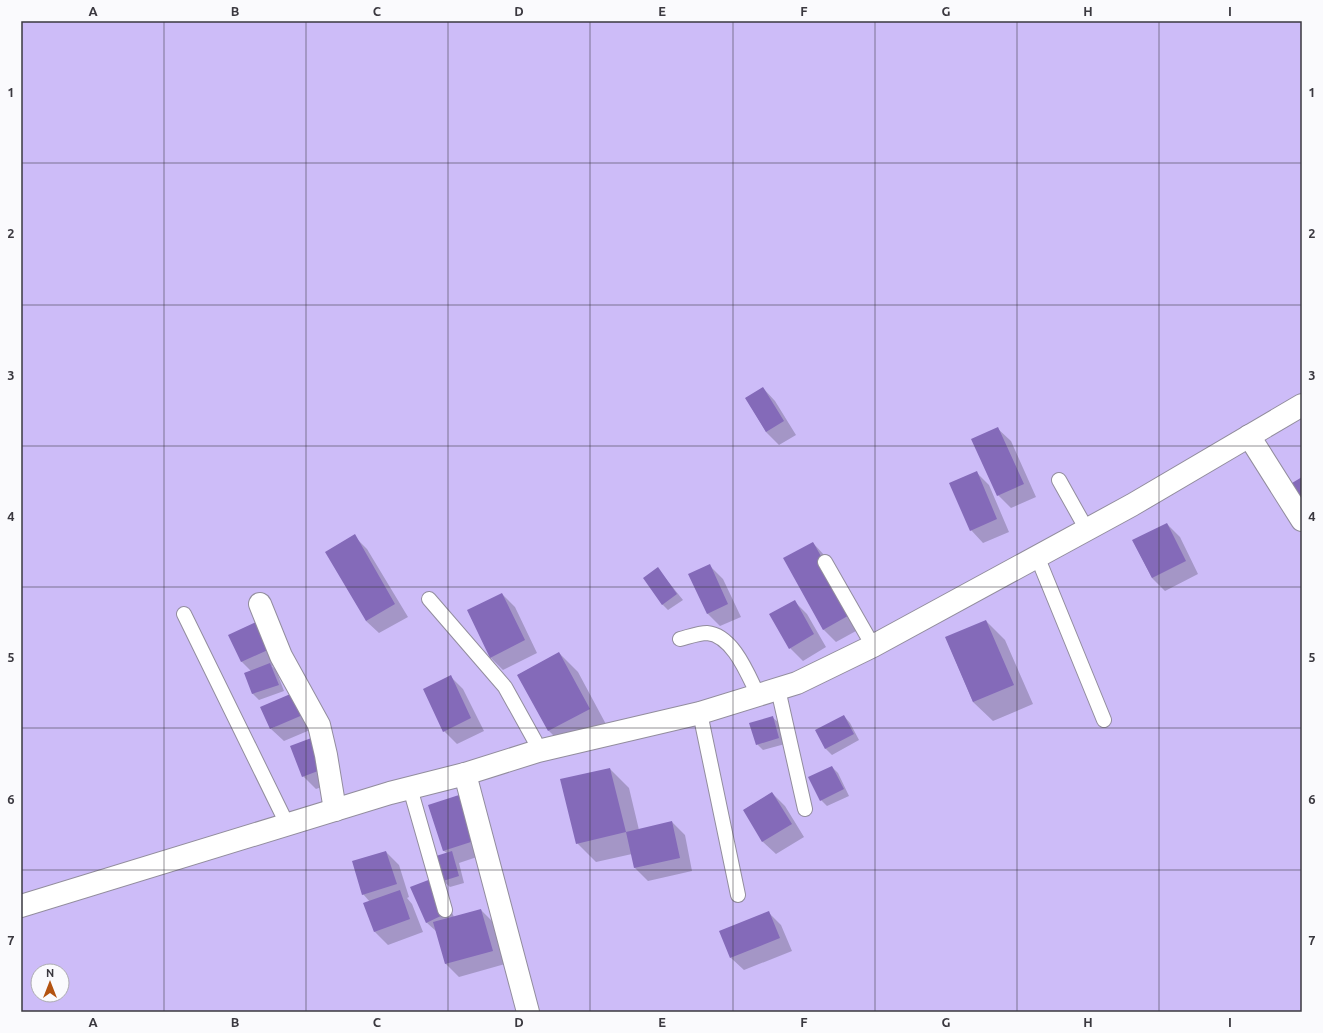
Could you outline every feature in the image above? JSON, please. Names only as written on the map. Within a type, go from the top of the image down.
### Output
[{"type":"street","points":[[21,906],[287,824],[410,788],[465,774],[538,751],[700,713],[797,683],[873,646],[1087,530],[1302,405]]},
{"type":"street","points":[[1249,436],[1302,520]]},
{"type":"street","points":[[260,604],[281,656],[319,725],[326,755],[335,810]]},
{"type":"street","points":[[465,774],[528,1012]]},
{"type":"lane","points":[[1059,480],[1087,530]]},
{"type":"lane","points":[[1038,556],[1104,720]]},
{"type":"lane","points":[[825,562],[873,646]]},
{"type":"lane","points":[[429,599],[504,687],[535,741],[538,751]]},
{"type":"lane","points":[[184,614],[287,824]]},
{"type":"lane","points":[[680,639],[707,633],[728,642],[743,665],[768,692],[805,809]]},
{"type":"lane","points":[[700,713],[738,895]]},
{"type":"lane","points":[[410,788],[445,910]]},
{"type":"shaded area","points":[[21,21],[1302,21],[1302,1012],[21,1012]]},
{"type":"building","points":[[763,387],[784,421],[766,432],[745,398]]},
{"type":"building","points":[[998,427],[1024,484],[997,496],[971,439]]},
{"type":"building","points":[[977,471],[997,519],[970,531],[949,483]]},
{"type":"building","points":[[1302,477],[1302,511],[1287,486]]},
{"type":"building","points":[[1167,523],[1186,561],[1152,578],[1132,540]]},
{"type":"building","points":[[355,534],[395,604],[366,621],[325,552]]},
{"type":"building","points":[[813,542],[853,613],[823,630],[783,558]]},
{"type":"building","points":[[710,564],[728,604],[707,614],[688,574]]},
{"type":"building","points":[[658,567],[677,594],[662,605],[643,578]]},
{"type":"building","points":[[502,593],[525,640],[490,658],[467,610]]},
{"type":"building","points":[[795,600],[814,634],[789,649],[769,614]]},
{"type":"building","points":[[986,620],[1014,685],[973,702],[945,637]]},
{"type":"building","points":[[258,621],[270,649],[241,662],[228,635]]},
{"type":"building","points":[[559,652],[590,709],[548,731],[517,675]]},
{"type":"building","points":[[270,663],[279,685],[252,694],[244,673]]},
{"type":"building","points":[[451,675],[471,718],[443,732],[423,689]]},
{"type":"building","points":[[295,692],[305,714],[270,729],[260,707]]},
{"type":"building","points":[[844,715],[854,734],[825,749],[815,730]]},
{"type":"building","points":[[773,716],[779,738],[756,745],[749,723]]},
{"type":"building","points":[[314,737],[326,768],[302,777],[290,746]]},
{"type":"building","points":[[832,766],[844,789],[820,801],[808,777]]},
{"type":"building","points":[[610,768],[626,832],[576,844],[560,779]]},
{"type":"building","points":[[772,792],[792,824],[762,842],[743,810]]},
{"type":"building","points":[[459,795],[474,841],[443,851],[428,805]]},
{"type":"building","points":[[672,821],[680,858],[634,868],[626,832]]},
{"type":"building","points":[[386,851],[397,884],[362,895],[352,861]]},
{"type":"building","points":[[452,851],[459,876],[443,881],[436,856]]},
{"type":"building","points":[[431,879],[445,914],[426,923],[410,887]]},
{"type":"building","points":[[400,890],[410,919],[374,932],[363,903]]},
{"type":"building","points":[[481,909],[493,951],[445,964],[433,922]]},
{"type":"building","points":[[769,911],[780,938],[730,958],[719,931]]}]
